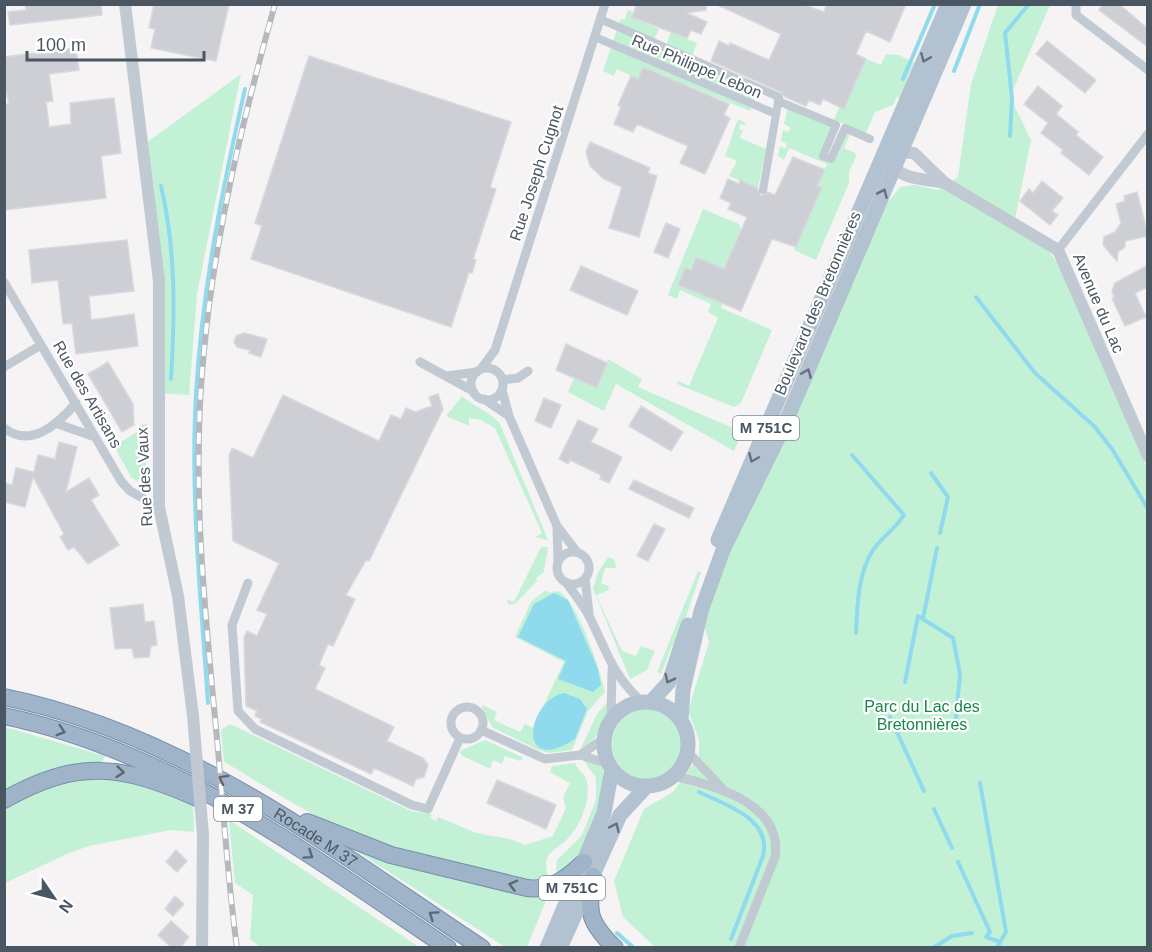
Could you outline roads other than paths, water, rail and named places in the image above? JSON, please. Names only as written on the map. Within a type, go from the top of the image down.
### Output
[{"type":"highway","name":"Rocade M 37","points":[[4,697],[85,718],[152,744],[227,781],[274,809],[482,948]]},
{"type":"highway","name":"Rocade M 37","points":[[4,716],[79,736],[144,761],[218,797],[448,948]]},
{"type":"highway","points":[[4,800],[56,777],[80,771],[119,771],[164,783],[276,833]]},
{"type":"highway","name":"M 37","points":[[274,809],[391,855],[527,888],[544,888],[557,884],[584,862]]},
{"type":"highway","points":[[593,876],[589,901],[592,919],[596,929],[615,948]]},
{"type":"main road","name":"Boulevard des Bretonnières","points":[[647,702],[669,682],[707,566],[948,4]]},
{"type":"main road","name":"Boulevard des Bretonnières","points":[[681,719],[688,666],[701,611],[715,572],[784,426],[964,4]]},
{"type":"main road","points":[[647,702],[668,707],[681,719]]},
{"type":"main road","name":"M 751C","points":[[611,720],[625,707],[647,702]]},
{"type":"main road","name":"M 751C","points":[[681,719],[688,735],[688,752]]},
{"type":"main road","points":[[604,738],[611,720]]},
{"type":"main road","name":"M 751C","points":[[552,947],[604,813],[611,766],[604,738]]},
{"type":"main road","points":[[674,776],[683,765],[688,752]]},
{"type":"main road","points":[[611,766],[628,782],[647,786]]},
{"type":"main road","name":"M 751C","points":[[552,947],[593,876],[620,815],[647,786],[661,783],[674,776]]},
{"type":"street","name":"Rue des Vaux","points":[[125,4],[159,281],[159,507],[178,596],[193,716],[202,835],[202,948]]},
{"type":"street","name":"Rue Joseph Cugnot","points":[[479,370],[495,350],[605,4]]},
{"type":"street","points":[[1076,4],[1077,15],[1148,70]]},
{"type":"street","name":"Rue Philippe Lebon","points":[[595,37],[776,114],[779,97],[600,19]]},
{"type":"street","name":"Rue Philippe Lebon","points":[[778,101],[836,125],[823,156],[831,159],[844,128],[870,139]]},
{"type":"street","points":[[763,190],[776,114]]},
{"type":"street","points":[[1058,250],[1148,134]]},
{"type":"street","points":[[894,170],[885,154],[902,150]]},
{"type":"street","name":"Avenue du Lac","points":[[902,150],[914,153],[945,183],[1058,250],[1148,456]]},
{"type":"street","name":"Avenue du Lac","points":[[894,170],[905,175],[945,183]]},
{"type":"street","name":"Rue des Artisans","points":[[4,282],[95,437],[130,491],[159,507]]},
{"type":"street","points":[[4,367],[41,345]]},
{"type":"street","name":"Rue Joseph Cugnot","points":[[495,350],[509,416],[556,526],[577,552]]},
{"type":"street","points":[[420,362],[473,391],[509,416]]},
{"type":"street","points":[[447,377],[479,370],[501,380],[518,378],[528,371]]},
{"type":"street","points":[[473,391],[471,381],[479,370]]},
{"type":"street","points":[[484,399],[495,398],[501,380]]},
{"type":"street","points":[[4,428],[18,436],[26,436],[58,424],[76,403]]},
{"type":"street","points":[[58,424],[95,437]]},
{"type":"street","name":"Rue Joseph Cugnot","points":[[556,526],[558,562]]},
{"type":"street","points":[[589,615],[585,578],[588,564],[577,552],[567,552],[558,562],[558,575],[566,582],[589,615],[611,667],[623,685],[647,702]]},
{"type":"street","points":[[566,582],[576,583],[585,578]]},
{"type":"street","points":[[248,583],[232,625],[238,711],[255,729],[412,805],[428,809],[460,738]]},
{"type":"street","points":[[611,667],[611,720]]},
{"type":"street","points":[[469,707],[478,711],[483,720],[481,730],[470,739],[460,738],[451,726],[452,716],[459,709],[469,707]]},
{"type":"street","points":[[481,730],[545,759],[580,755],[611,766]]},
{"type":"street","points":[[580,755],[604,738]]},
{"type":"street","points":[[688,752],[724,790]]},
{"type":"street","points":[[674,776],[724,790],[751,805],[768,821],[773,830],[777,846],[771,867],[739,948]]},
{"type":"water","points":[[554,593],[568,600],[598,669],[601,685],[593,692],[558,679],[566,661],[518,637],[534,604]]},
{"type":"water","points":[[564,693],[580,699],[587,709],[575,739],[556,749],[543,749],[535,743],[533,733],[535,721],[551,699]]},
{"type":"waterway","points":[[903,79],[935,4]]},
{"type":"waterway","points":[[954,71],[980,4]]},
{"type":"waterway","points":[[1010,136],[1012,98],[1005,33],[1029,4]]},
{"type":"waterway","points":[[208,703],[195,510],[196,394],[203,317],[214,240],[245,89]]},
{"type":"waterway","points":[[161,186],[172,258],[171,379]]},
{"type":"waterway","points":[[976,297],[1035,373],[1094,426],[1112,449],[1148,509]]},
{"type":"waterway","points":[[852,455],[904,515],[877,545],[868,559],[859,590],[856,633]]},
{"type":"waterway","points":[[931,473],[948,497],[940,533]]},
{"type":"waterway","points":[[923,619],[937,548]]},
{"type":"waterway","points":[[905,682],[918,616],[953,638],[960,674],[956,718]]},
{"type":"waterway","points":[[890,717],[924,791]]},
{"type":"waterway","points":[[980,783],[1006,932],[1000,942]]},
{"type":"waterway","points":[[699,792],[733,808],[754,822],[764,843],[763,856],[731,939]]},
{"type":"waterway","points":[[934,809],[952,848]]},
{"type":"waterway","points":[[958,862],[990,932],[986,937],[1000,942],[997,948]]},
{"type":"waterway","points":[[617,933],[634,948]]},
{"type":"waterway","points":[[933,948],[952,936],[972,933]]},
{"type":"railway","points":[[237,948],[204,587],[199,493],[200,398],[209,307],[223,220],[241,133],[275,4]]},
{"type":"park label","name":"Parc du Lac des Bretonnières","points":[[922,715]]}]
